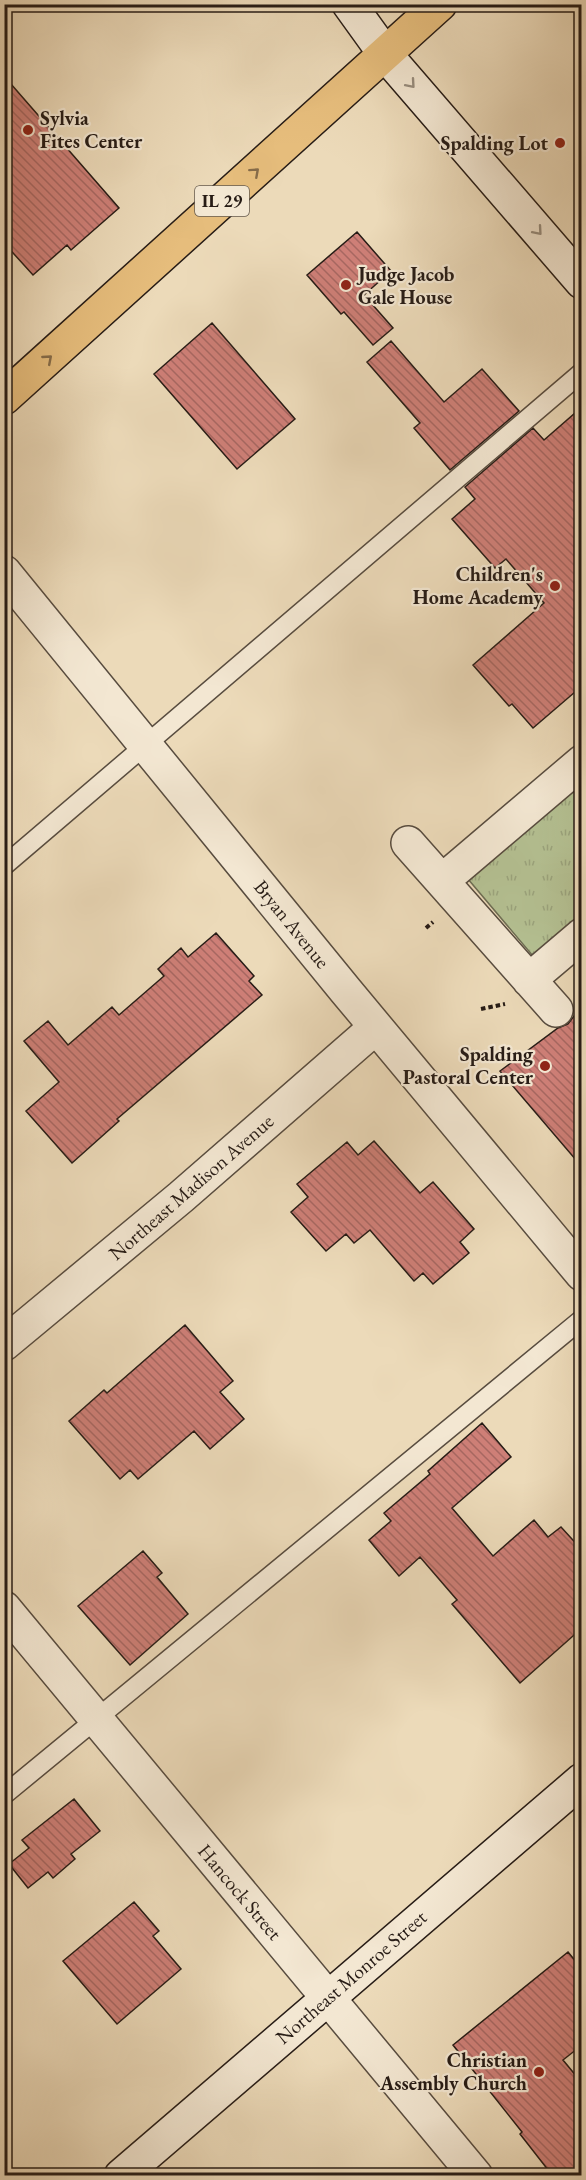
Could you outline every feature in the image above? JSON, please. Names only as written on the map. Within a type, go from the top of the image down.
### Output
[{"type":"main road","name":"IL 29","points":[[4,398],[440,4]]},
{"type":"street","points":[[349,4],[385,54],[582,282]]},
{"type":"street","name":"Bryan Avenue","points":[[4,572],[376,1027],[582,1274]]},
{"type":"street","points":[[442,881],[582,762]]},
{"type":"street","points":[[408,843],[556,1010]]},
{"type":"street","points":[[529,980],[582,935]]},
{"type":"street","name":"Northeast Madison Avenue","points":[[4,1344],[181,1197],[376,1027]]},
{"type":"street","name":"Hancock Street","points":[[4,1608],[476,2175]]},
{"type":"street","name":"Northeast Monroe Street","points":[[120,2175],[582,1780]]},
{"type":"lane","points":[[4,866],[582,372]]},
{"type":"lane","points":[[4,1795],[582,1319]]},
{"type":"green space","points":[[581,782],[581,915],[533,956],[468,879]]},
{"type":"building","name":"Sylvia Fites Center","points":[[4,76],[119,208],[71,250],[67,245],[33,275],[4,243]]},
{"type":"building","name":"Judge Jacob Gale House","points":[[357,232],[391,271],[364,295],[393,328],[373,345],[344,312],[341,314],[307,275]]},
{"type":"building","points":[[212,323],[295,419],[237,469],[154,374]]},
{"type":"building","points":[[391,341],[444,402],[482,369],[519,411],[450,470],[414,428],[420,423],[367,362]]},
{"type":"building","name":"Children's Home Academy","points":[[582,407],[582,686],[533,728],[512,704],[509,706],[473,665],[544,603],[506,559],[495,568],[452,519],[475,499],[465,487],[533,428],[544,440]]},
{"type":"building","points":[[216,933],[254,976],[249,981],[262,995],[117,1119],[119,1121],[72,1163],[26,1111],[59,1082],[24,1041],[48,1021],[68,1045],[112,1007],[119,1015],[164,976],[158,969],[181,948],[188,957]]},
{"type":"building","name":"Spalding Pastoral Center","points":[[582,1010],[582,1167],[500,1071],[558,1028],[568,1024]]},
{"type":"building","points":[[374,1141],[420,1193],[433,1182],[474,1229],[460,1242],[469,1253],[433,1284],[423,1273],[414,1281],[370,1230],[354,1243],[346,1234],[326,1251],[291,1212],[308,1197],[297,1184],[347,1142],[358,1155]]},
{"type":"building","points":[[185,1325],[233,1381],[220,1392],[244,1419],[210,1449],[194,1431],[138,1479],[130,1470],[120,1479],[69,1421],[104,1390],[107,1393]]},
{"type":"building","points":[[482,1423],[511,1457],[452,1508],[493,1556],[534,1520],[548,1537],[561,1527],[582,1550],[582,1628],[520,1683],[452,1604],[457,1600],[420,1557],[399,1576],[369,1540],[391,1521],[384,1513],[430,1474],[428,1471]]},
{"type":"building","points":[[143,1551],[162,1573],[157,1577],[188,1614],[130,1665],[78,1606]]},
{"type":"building","points":[[74,1799],[100,1831],[71,1854],[75,1859],[53,1878],[48,1872],[28,1888],[9,1864],[29,1848],[22,1840]]},
{"type":"building","points":[[134,1902],[159,1931],[153,1936],[181,1969],[117,2024],[63,1961]]},
{"type":"building","points":[[568,1952],[582,1969],[582,2045],[563,2060],[582,2083],[582,2175],[552,2175],[520,2134],[522,2132],[453,2045]]},
{"type":"place","name":"Sylvia Fites Center","points":[[28,130]]},
{"type":"place","name":"Spalding Lot","points":[[560,143]]},
{"type":"place","name":"Judge Jacob Gale House","points":[[346,285]]},
{"type":"place","name":"Children's Home Academy","points":[[555,586]]},
{"type":"place","name":"Spalding Pastoral Center","points":[[545,1066]]},
{"type":"place","name":"Christian Assembly Church","points":[[539,2072]]}]
